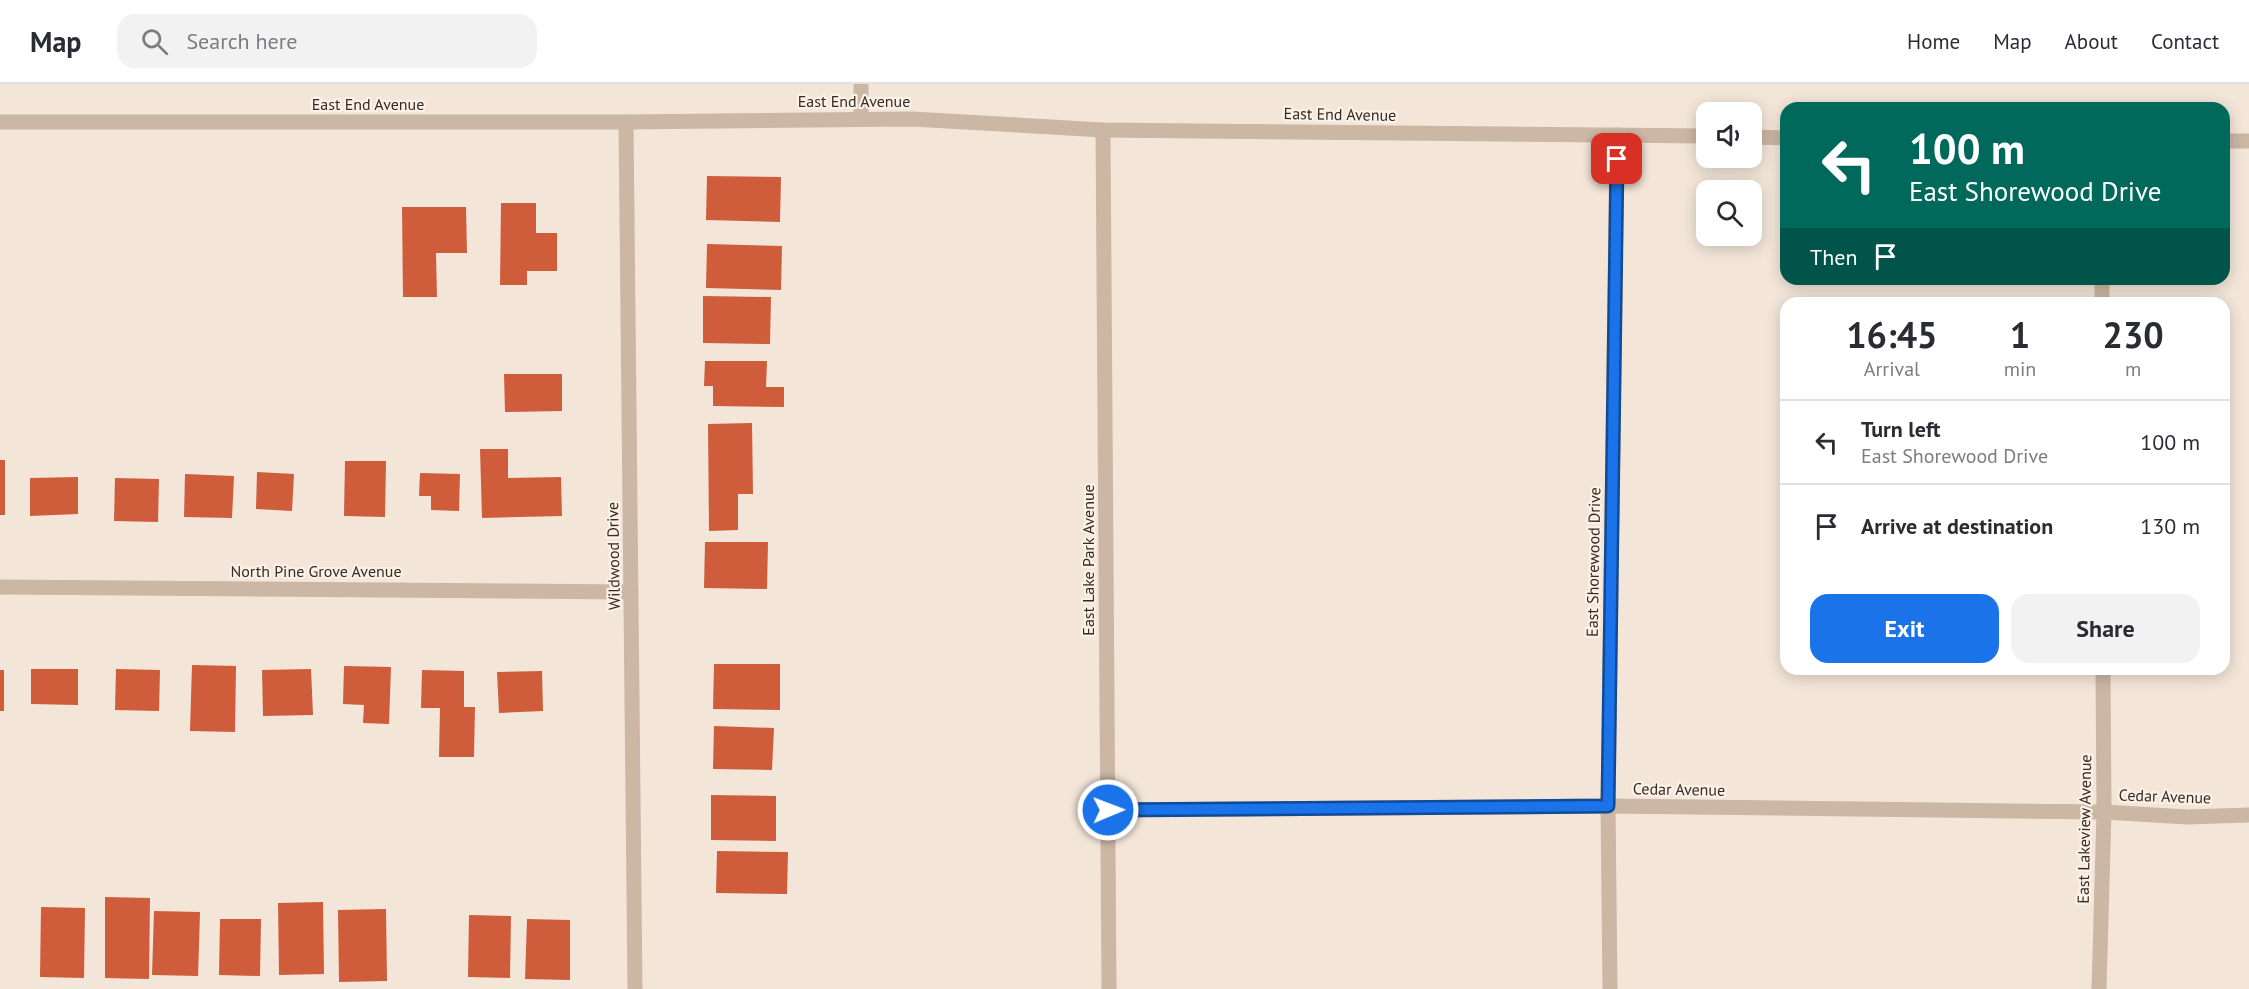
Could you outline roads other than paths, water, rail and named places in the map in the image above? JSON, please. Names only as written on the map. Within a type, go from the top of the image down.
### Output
[{"type":"street","points":[[861,84],[861,119]]},
{"type":"street","name":"East End Avenue","points":[[0,122],[626,122],[912,119],[1103,130],[1696,136]]},
{"type":"street","name":"Wildwood Drive","points":[[626,122],[635,989]]},
{"type":"street","name":"East Lake Park Avenue","points":[[1103,130],[1109,989]]},
{"type":"street","name":"East Shorewood Drive","points":[[1610,989],[1608,806],[1617,135]]},
{"type":"street","points":[[1762,137],[1780,138]]},
{"type":"street","points":[[2230,141],[2249,141]]},
{"type":"street","name":"North Pine Grove Avenue","points":[[0,587],[631,592]]},
{"type":"street","name":"East Lakeview Avenue","points":[[2099,989],[2104,812],[2103,675]]},
{"type":"street","name":"Cedar Avenue","points":[[1108,810],[1608,806],[2104,812],[2187,817],[2249,815]]}]
